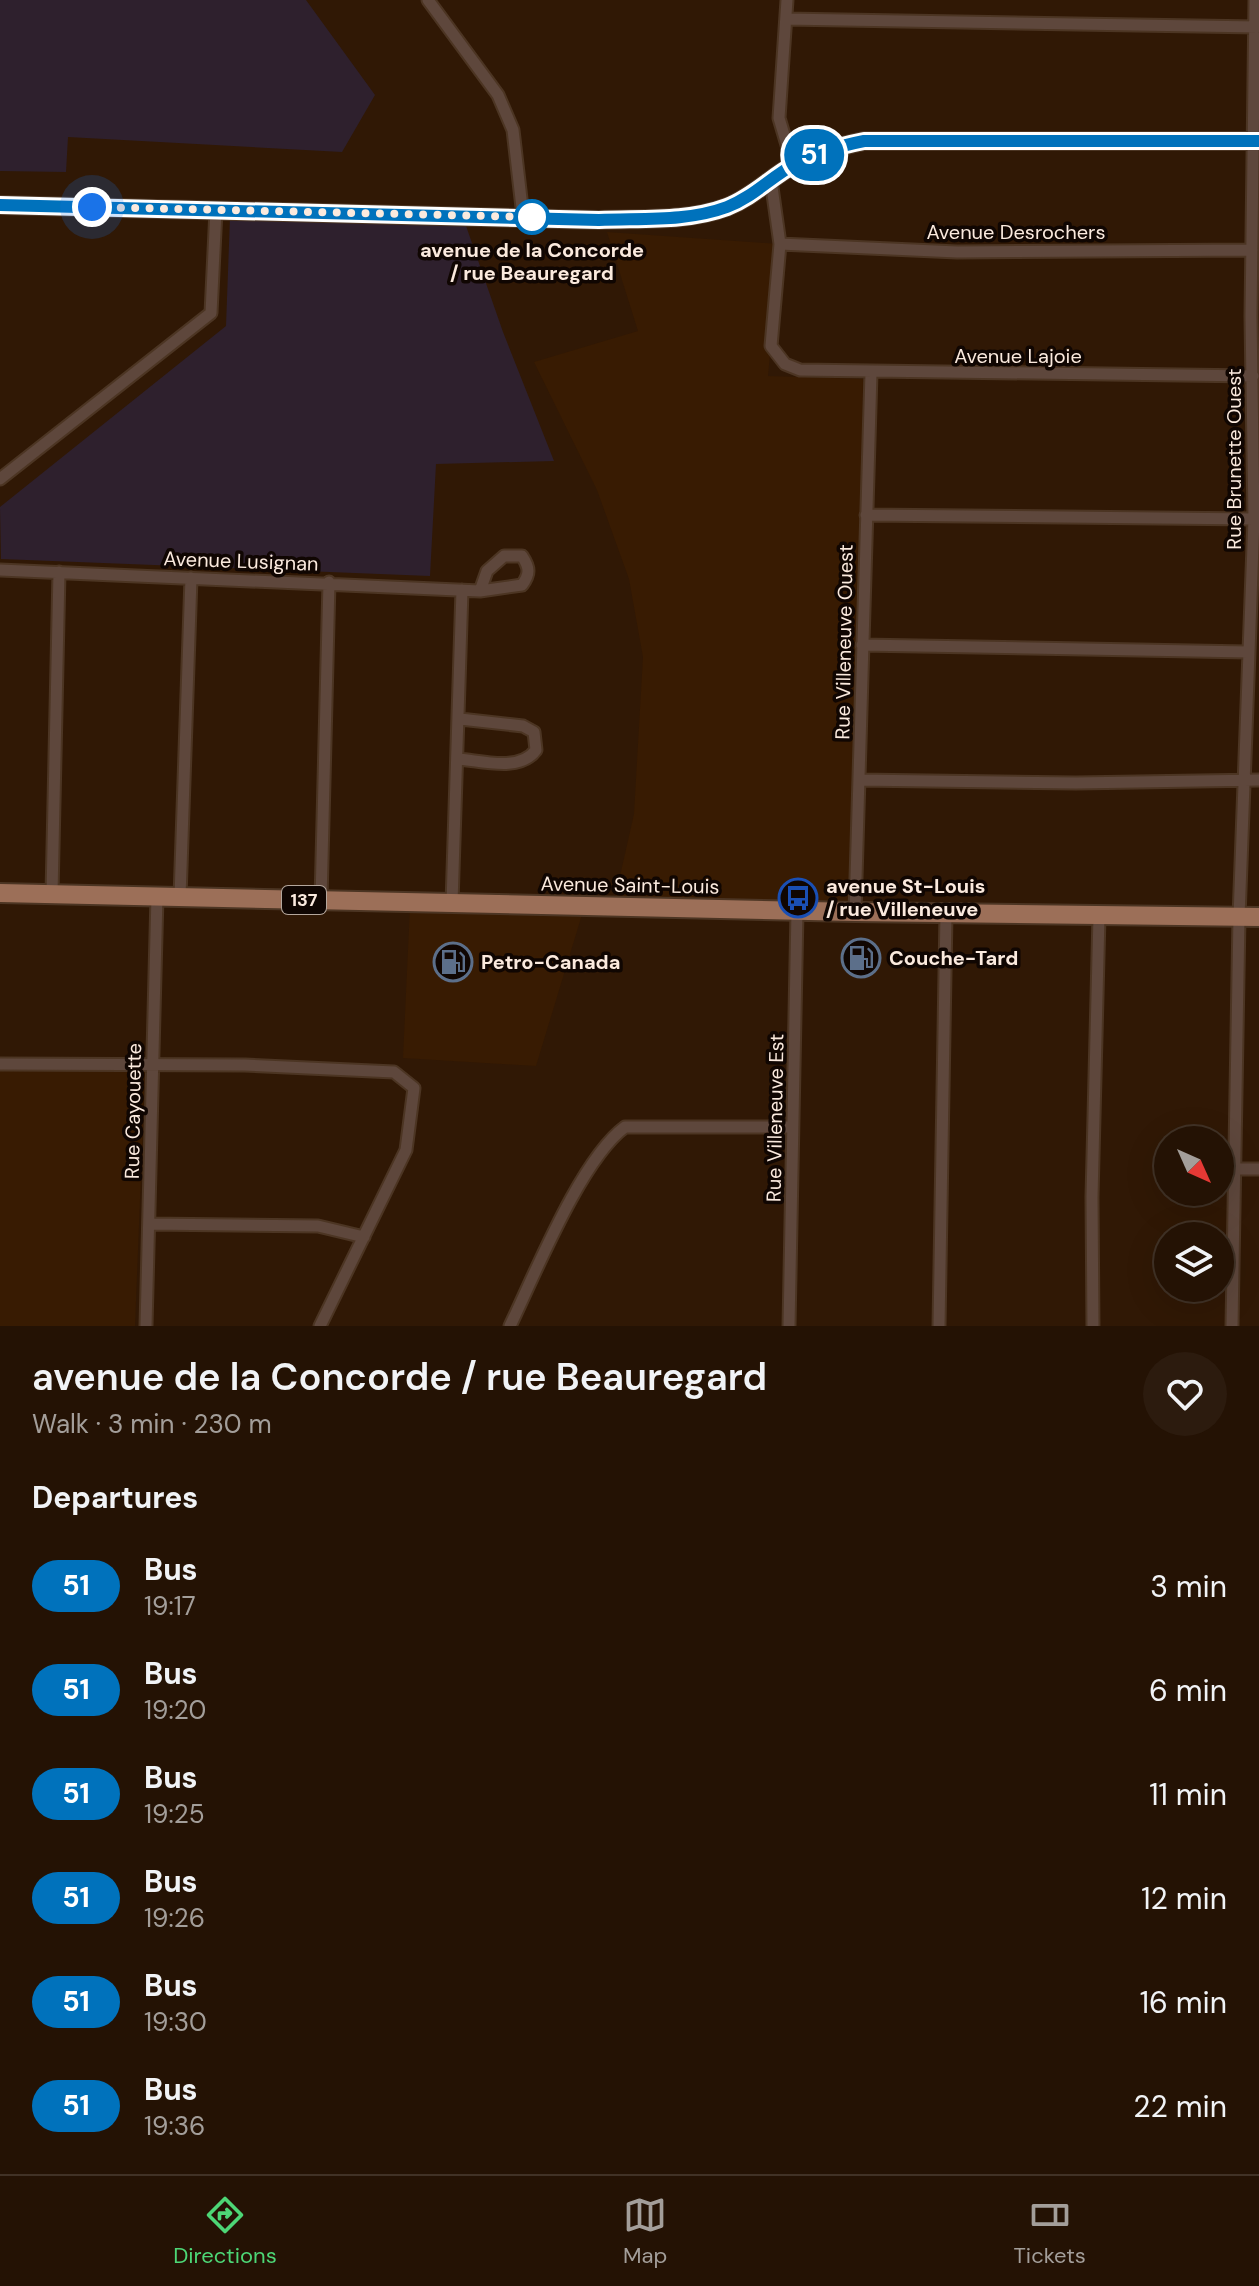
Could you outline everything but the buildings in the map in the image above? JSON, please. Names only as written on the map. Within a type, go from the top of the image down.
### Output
[{"type":"main road","name":"Avenue Saint-Louis","points":[[0,893],[946,914],[1259,917]]},
{"type":"street","points":[[428,0],[498,95],[513,130],[523,216]]},
{"type":"street","points":[[787,0],[779,118],[793,165]]},
{"type":"street","name":"Rue Brunette Ouest","points":[[1234,1169],[1243,779],[1254,519],[1255,316],[1252,250],[1256,141],[1255,0]]},
{"type":"street","points":[[786,19],[1256,27]]},
{"type":"street","points":[[0,205],[599,220],[689,217],[726,207],[753,195],[793,165],[824,150],[864,141],[1256,141]]},
{"type":"street","points":[[771,180],[780,244]]},
{"type":"street","points":[[0,479],[211,313],[216,210]]},
{"type":"street","name":"Avenue Desrochers","points":[[780,244],[957,252],[1252,250]]},
{"type":"street","name":"Avenue Lajoie","points":[[780,244],[771,346],[785,364],[800,370],[1253,376]]},
{"type":"street","name":"Rue Villeneuve Ouest","points":[[855,912],[871,373]]},
{"type":"street","points":[[866,515],[1254,519]]},
{"type":"street","name":"Avenue Lusignan","points":[[0,570],[480,591]]},
{"type":"street","points":[[52,894],[59,572]]},
{"type":"street","points":[[180,897],[191,578]]},
{"type":"street","points":[[321,900],[329,582]]},
{"type":"street","points":[[452,903],[462,590]]},
{"type":"street","points":[[862,645],[1248,652]]},
{"type":"street","points":[[459,759],[517,763],[529,759],[536,750],[534,732],[523,726],[460,719]]},
{"type":"street","points":[[859,780],[1076,783],[1259,780]]},
{"type":"street","name":"Rue Cayouette","points":[[146,1326],[157,896]]},
{"type":"street","name":"Rue Villeneuve Est","points":[[789,1326],[797,911]]},
{"type":"street","points":[[939,1326],[946,914]]},
{"type":"street","points":[[1093,1326],[1092,1197],[1099,916]]},
{"type":"street","points":[[0,1064],[245,1065],[394,1072],[404,1077],[414,1088],[406,1150],[320,1326]]},
{"type":"street","points":[[510,1326],[566,1210],[612,1137],[625,1127],[792,1127]]},
{"type":"street","points":[[1234,1169],[1259,1169]]},
{"type":"street","name":"Rue Brunette Ouest","points":[[1232,1326],[1234,1206]]},
{"type":"street","points":[[149,1224],[318,1226],[364,1237]]},
{"type":"shaded area","points":[[0,0],[306,0],[375,95],[342,152],[68,137],[66,172],[0,171]]},
{"type":"shaded area","points":[[230,217],[465,223],[503,332],[554,461],[436,464],[430,576],[1,559],[0,507],[226,326]]},
{"type":"shaded area","points":[[607,232],[780,244],[768,376],[863,379],[855,912],[613,907],[634,814],[643,657],[629,579],[597,490],[534,362],[638,331]]},
{"type":"shaded area","points":[[410,907],[584,908],[536,1066],[403,1058]]},
{"type":"shaded area","points":[[0,1070],[145,1072],[135,1326],[0,1326]]},
{"type":"bus line","name":"51","points":[[0,205],[599,220],[689,217],[726,207],[753,195],[793,165],[824,150],[864,141],[1259,141]]},
{"type":"place","name":"avenue de la Concorde / rue Beauregard","points":[[532,217]]},
{"type":"place","name":"avenue St-Louis / rue Villeneuve","points":[[798,898]]},
{"type":"place","name":"Couche-Tard","points":[[861,958]]},
{"type":"place","name":"Petro-Canada","points":[[453,962]]},
{"type":"route","points":[[92,207],[532,217]]}]
